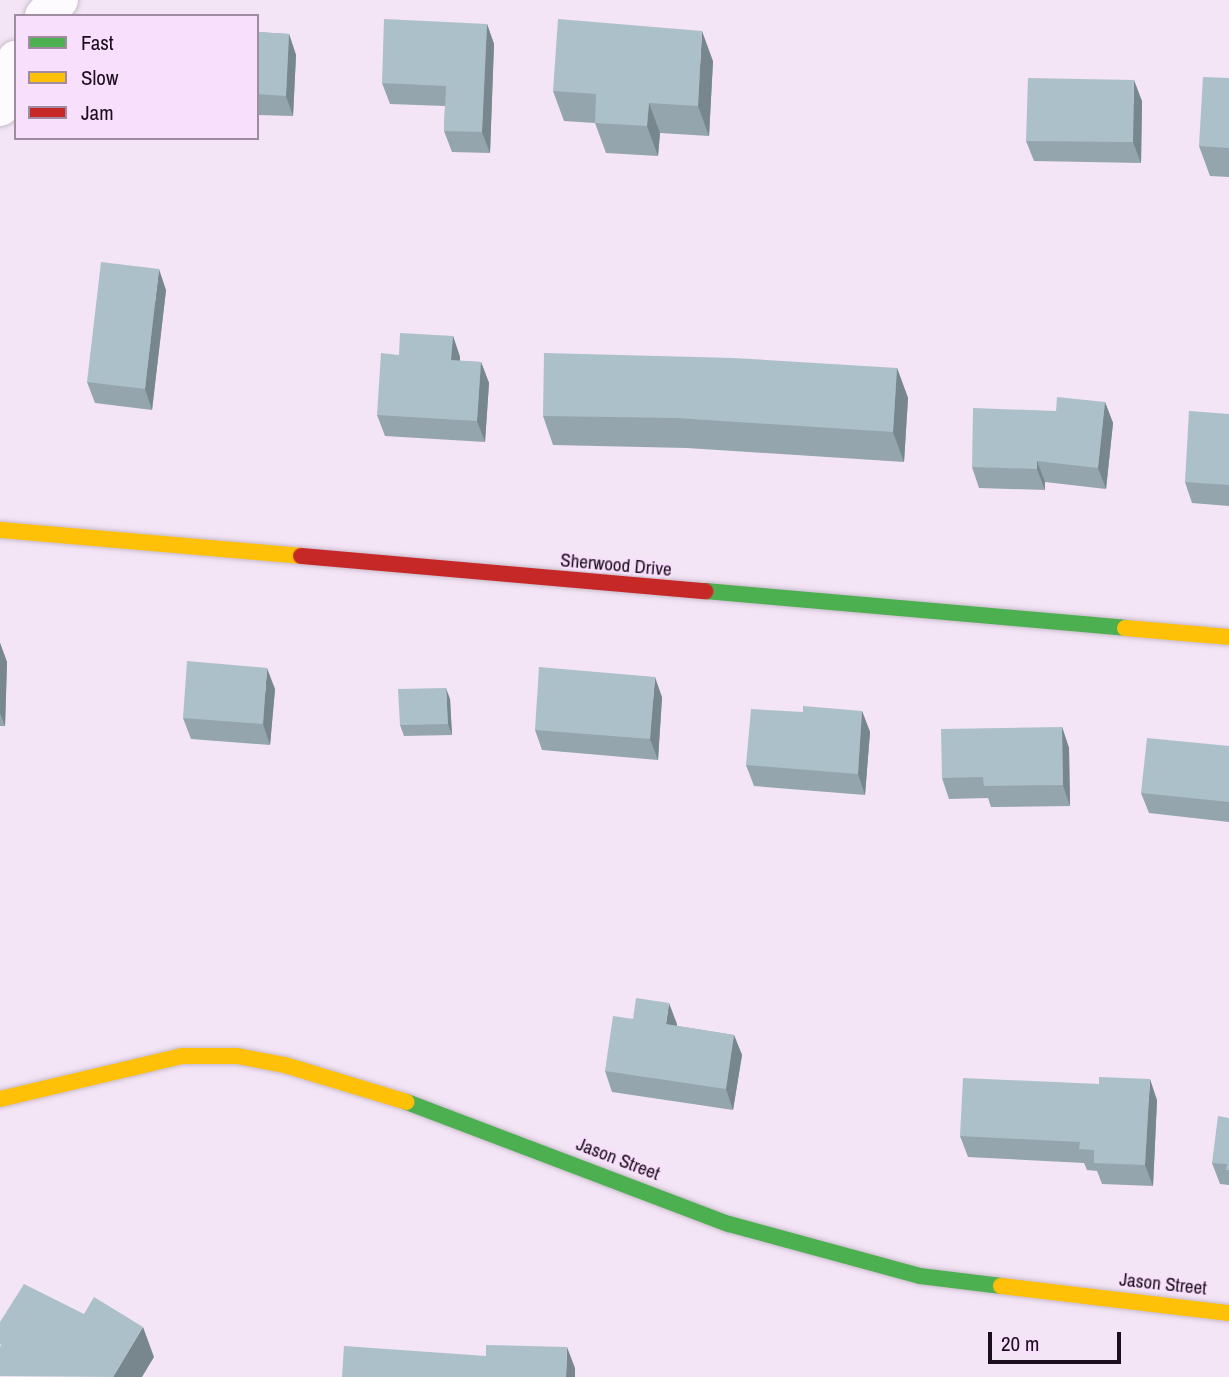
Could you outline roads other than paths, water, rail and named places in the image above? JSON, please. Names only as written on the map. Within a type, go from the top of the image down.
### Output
[{"type":"street","points":[[46,14],[59,0]]},
{"type":"street","points":[[0,107],[14,66]]},
{"type":"street","name":"Sherwood Drive","points":[[0,530],[1229,637]]},
{"type":"street","name":"Jason Street","points":[[0,1099],[182,1056],[249,1059],[394,1097],[729,1224],[827,1253],[920,1276],[1229,1313]]}]
